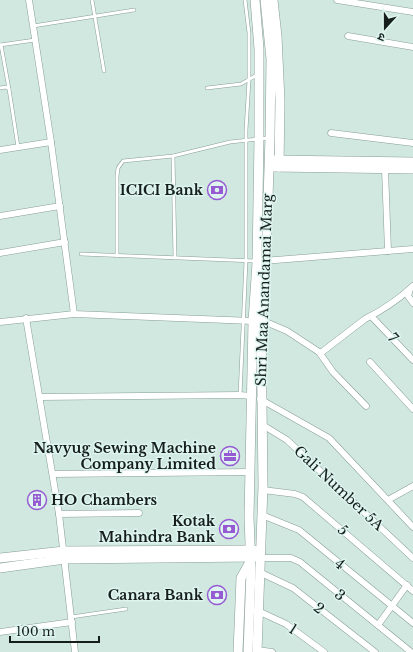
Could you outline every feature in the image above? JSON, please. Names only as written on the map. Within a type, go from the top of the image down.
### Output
[{"type":"main road","name":"Shri Maa Anandamai Marg","points":[[255,0],[259,74],[258,164],[262,261]]},
{"type":"main road","name":"Shri Maa Anandamai Marg","points":[[254,651],[250,556],[250,472],[256,398],[253,321],[262,261],[270,164],[271,59],[265,0]]},
{"type":"main road","points":[[272,0],[278,36],[280,164]]},
{"type":"main road","points":[[258,164],[413,162]]},
{"type":"main road","points":[[280,164],[413,169]]},
{"type":"main road","name":"Shri Maa Anandamai Marg","points":[[254,651],[258,611],[263,490],[261,424],[256,398]]},
{"type":"main road","points":[[0,558],[65,555],[250,556],[260,554]]},
{"type":"main road","points":[[0,568],[65,555]]},
{"type":"main road","points":[[238,652],[241,578],[250,556]]},
{"type":"street","points":[[29,0],[51,142],[74,314]]},
{"type":"street","points":[[337,0],[413,12]]},
{"type":"street","points":[[348,36],[413,47]]},
{"type":"street","points":[[331,133],[413,143]]},
{"type":"street","points":[[0,150],[51,142]]},
{"type":"street","points":[[385,169],[388,251]]},
{"type":"street","points":[[0,216],[60,206]]},
{"type":"street","points":[[0,253],[65,242]]},
{"type":"street","points":[[262,261],[413,249]]},
{"type":"street","points":[[319,352],[322,352],[365,319],[372,317],[389,306],[412,288]]},
{"type":"street","points":[[412,288],[408,296],[413,303]]},
{"type":"street","points":[[0,322],[74,314],[253,321],[287,331],[319,352],[333,372],[366,406]]},
{"type":"street","name":"7","points":[[372,317],[413,360]]},
{"type":"street","points":[[26,318],[53,474],[65,555],[74,652]]},
{"type":"street","points":[[370,362],[413,409]]},
{"type":"street","points":[[40,396],[240,395],[256,398],[329,438],[413,527]]},
{"type":"street","name":"Gali Number 5A","points":[[261,424],[277,432],[290,442],[413,558]]},
{"type":"street","points":[[53,474],[250,472]]},
{"type":"street","points":[[388,500],[413,486]]},
{"type":"street","name":"5","points":[[263,490],[294,494],[303,497],[413,591]]},
{"type":"street","points":[[59,514],[139,513]]},
{"type":"street","name":"4","points":[[262,515],[298,530],[413,623]]},
{"type":"street","name":"3","points":[[260,554],[296,560],[411,652]]},
{"type":"street","name":"2","points":[[259,572],[293,588],[375,652]]},
{"type":"street","points":[[378,625],[406,585]]},
{"type":"street","name":"1","points":[[258,611],[286,624],[324,652]]},
{"type":"street","points":[[0,632],[71,620]]},
{"type":"street","points":[[254,651],[272,652]]},
{"type":"lane","points":[[92,0],[104,71]]},
{"type":"lane","points":[[240,395],[253,321],[246,261],[246,140],[249,80],[249,33],[245,0]]},
{"type":"lane","points":[[33,26],[134,10]]},
{"type":"lane","points":[[18,147],[0,45],[35,40]]},
{"type":"lane","points":[[207,88],[232,86],[249,80],[259,74]]},
{"type":"lane","points":[[0,88],[8,89]]},
{"type":"lane","points":[[117,256],[117,176],[123,161],[173,156],[246,140],[270,137]]},
{"type":"lane","points":[[173,156],[175,258]]},
{"type":"lane","points":[[81,254],[262,261]]},
{"type":"lane","points":[[71,620],[126,609]]},
{"type":"place","name":"ICICI Bank","points":[[217,190]]},
{"type":"place","name":"Navyug Sewing Machine Company Limited","points":[[230,456]]},
{"type":"place","name":"HO Chambers","points":[[37,500]]},
{"type":"place","name":"Kotak Mahindra Bank","points":[[229,529]]},
{"type":"place","name":"Canara Bank","points":[[217,595]]}]
